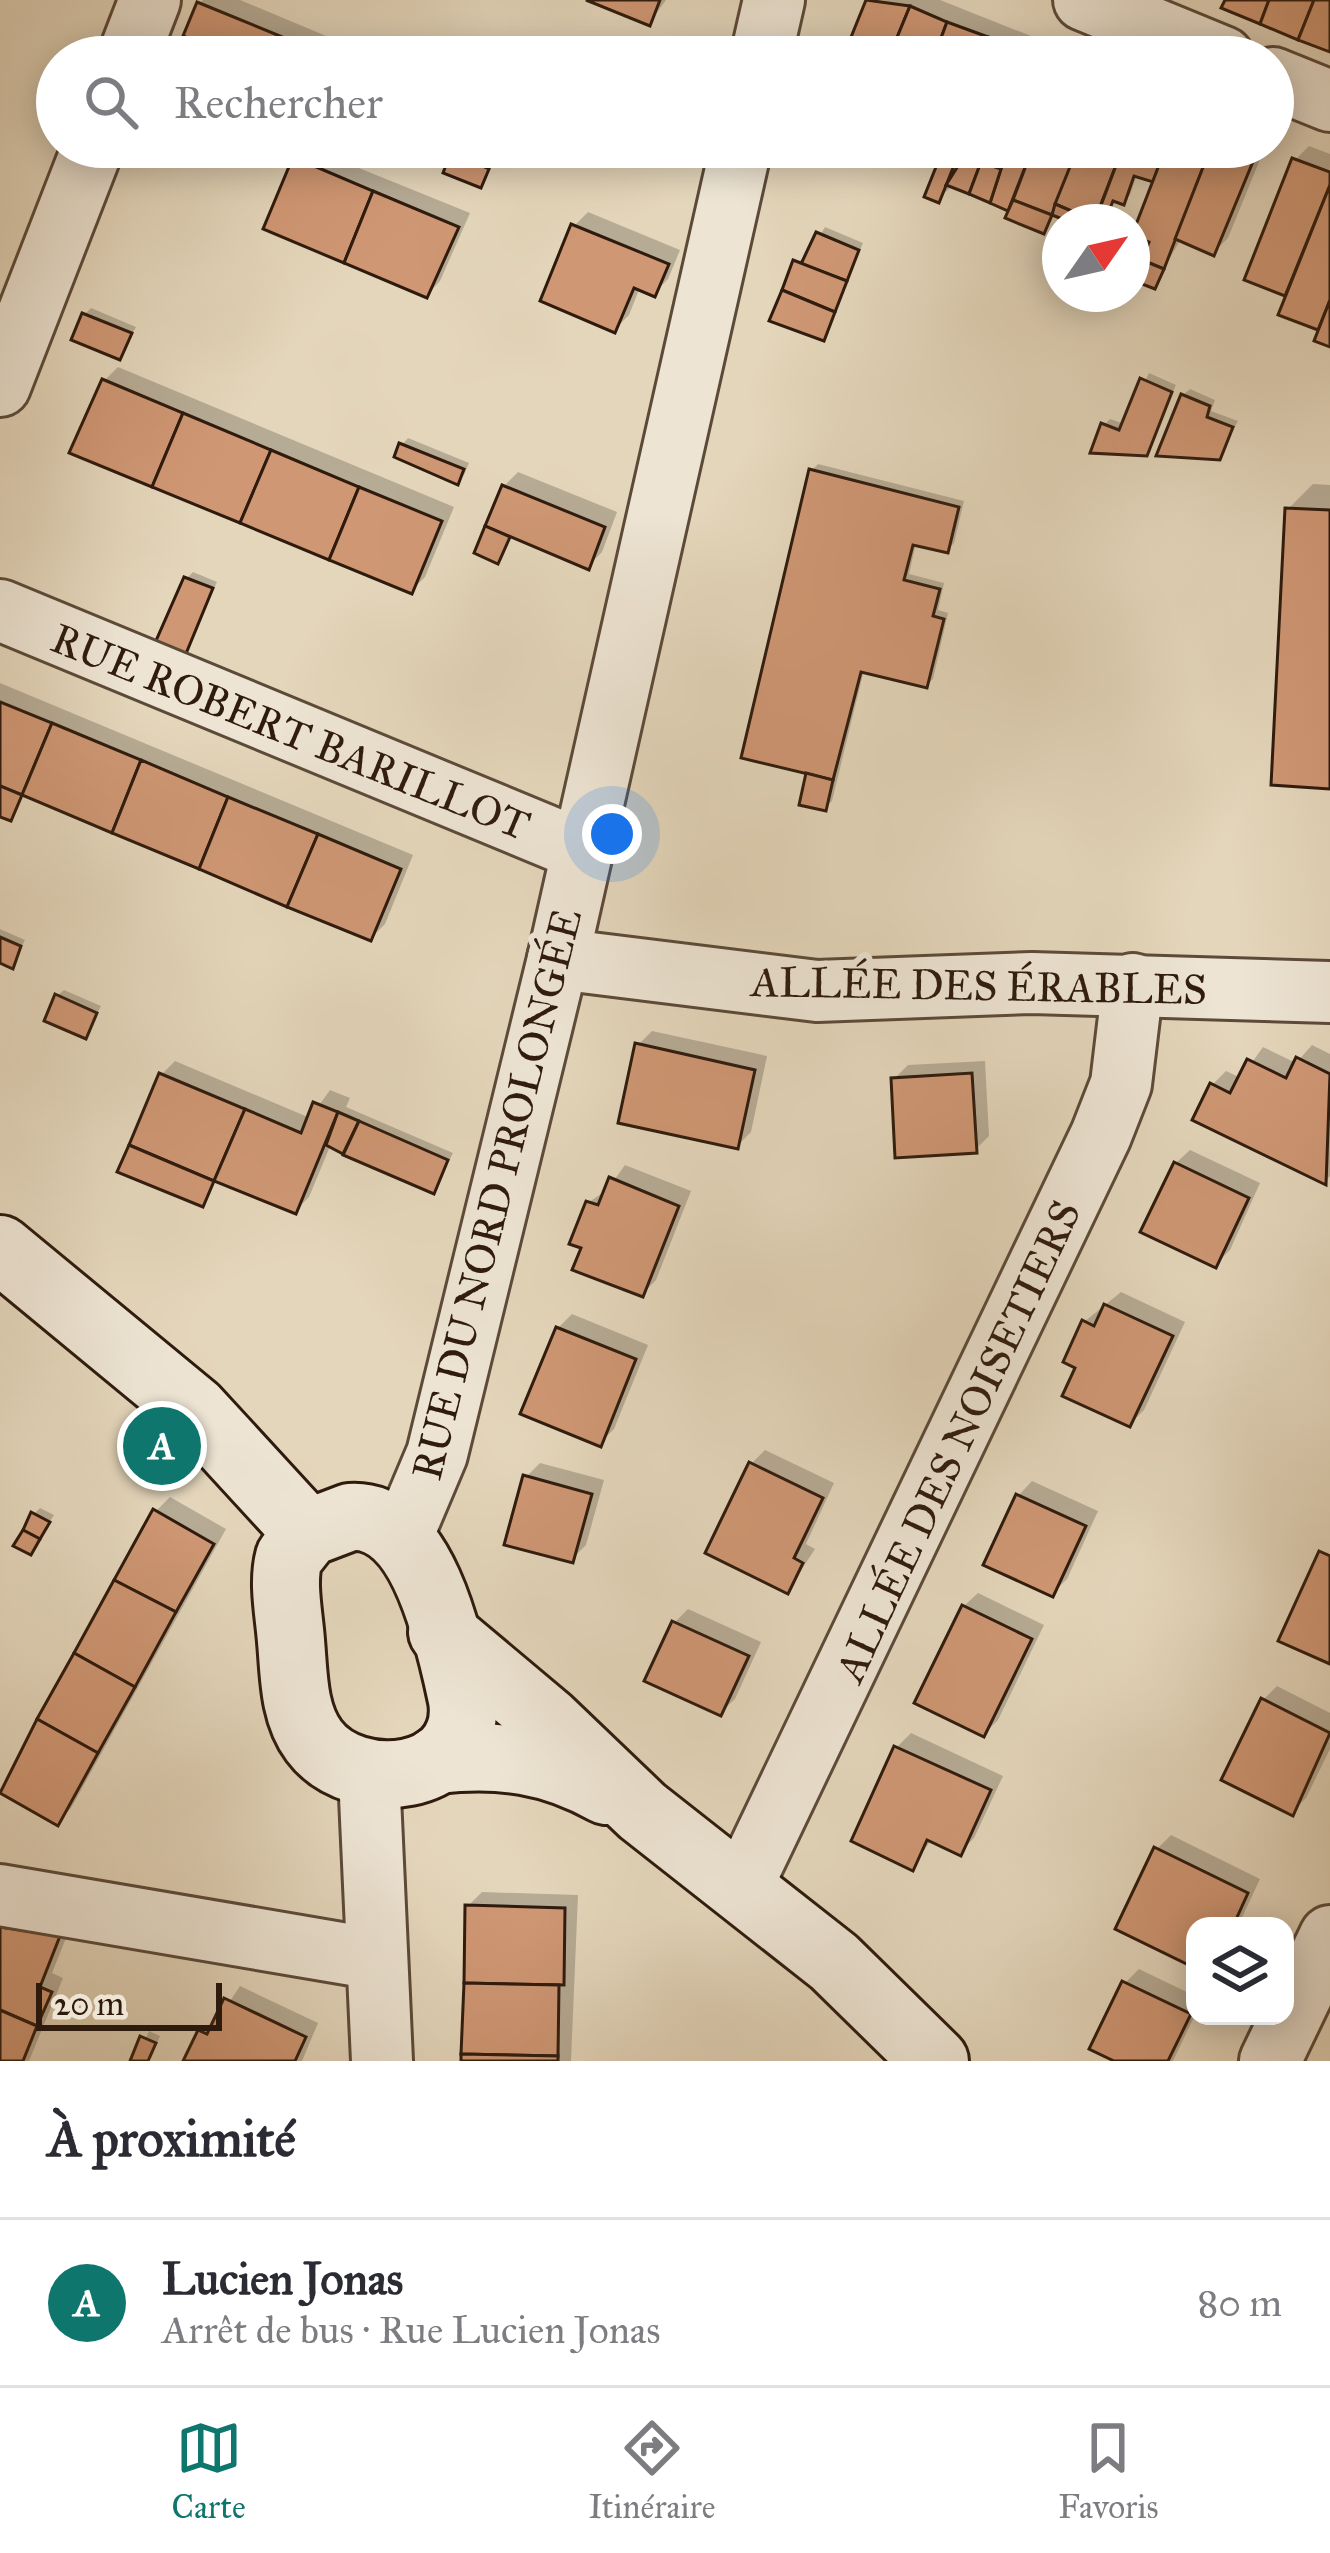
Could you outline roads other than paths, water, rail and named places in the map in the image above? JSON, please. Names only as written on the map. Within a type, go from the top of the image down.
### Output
[{"type":"street","points":[[136,36],[150,0]]},
{"type":"street","points":[[766,36],[774,0]]},
{"type":"street","points":[[1084,0],[1172,36]]},
{"type":"street","points":[[1294,86],[1330,101]]},
{"type":"street","points":[[0,386],[85,168]]},
{"type":"street","name":"RUE DU NORD PROLONGÉE","points":[[402,1537],[436,1454],[558,959],[736,168]]},
{"type":"street","name":"RUE ROBERT BARILLOT","points":[[0,610],[583,851]]},
{"type":"street","name":"ALLÉE DES ÉRABLES","points":[[558,959],[844,992],[1133,983],[1330,992]]},
{"type":"street","name":"ALLÉE DES NOISETIERS","points":[[742,1886],[1101,1135],[1124,1067],[1133,983]]},
{"type":"street","points":[[0,1250],[195,1410],[308,1532]]},
{"type":"street","points":[[437,1760],[457,1740],[464,1712],[426,1580],[402,1537],[363,1516],[338,1519],[308,1532],[296,1544],[285,1570],[298,1704],[313,1739],[325,1753],[369,1775],[402,1774],[437,1760],[497,1756],[543,1762],[643,1810]]},
{"type":"street","points":[[442,1632],[548,1721],[643,1810],[834,1962],[934,2061]]},
{"type":"street","points":[[369,1775],[382,2061]]},
{"type":"street","points":[[0,1895],[376,1959]]},
{"type":"street","points":[[1270,2061],[1330,1936]]},
{"type":"place","name":"Lucien Jonas","points":[[162,1446]]}]
